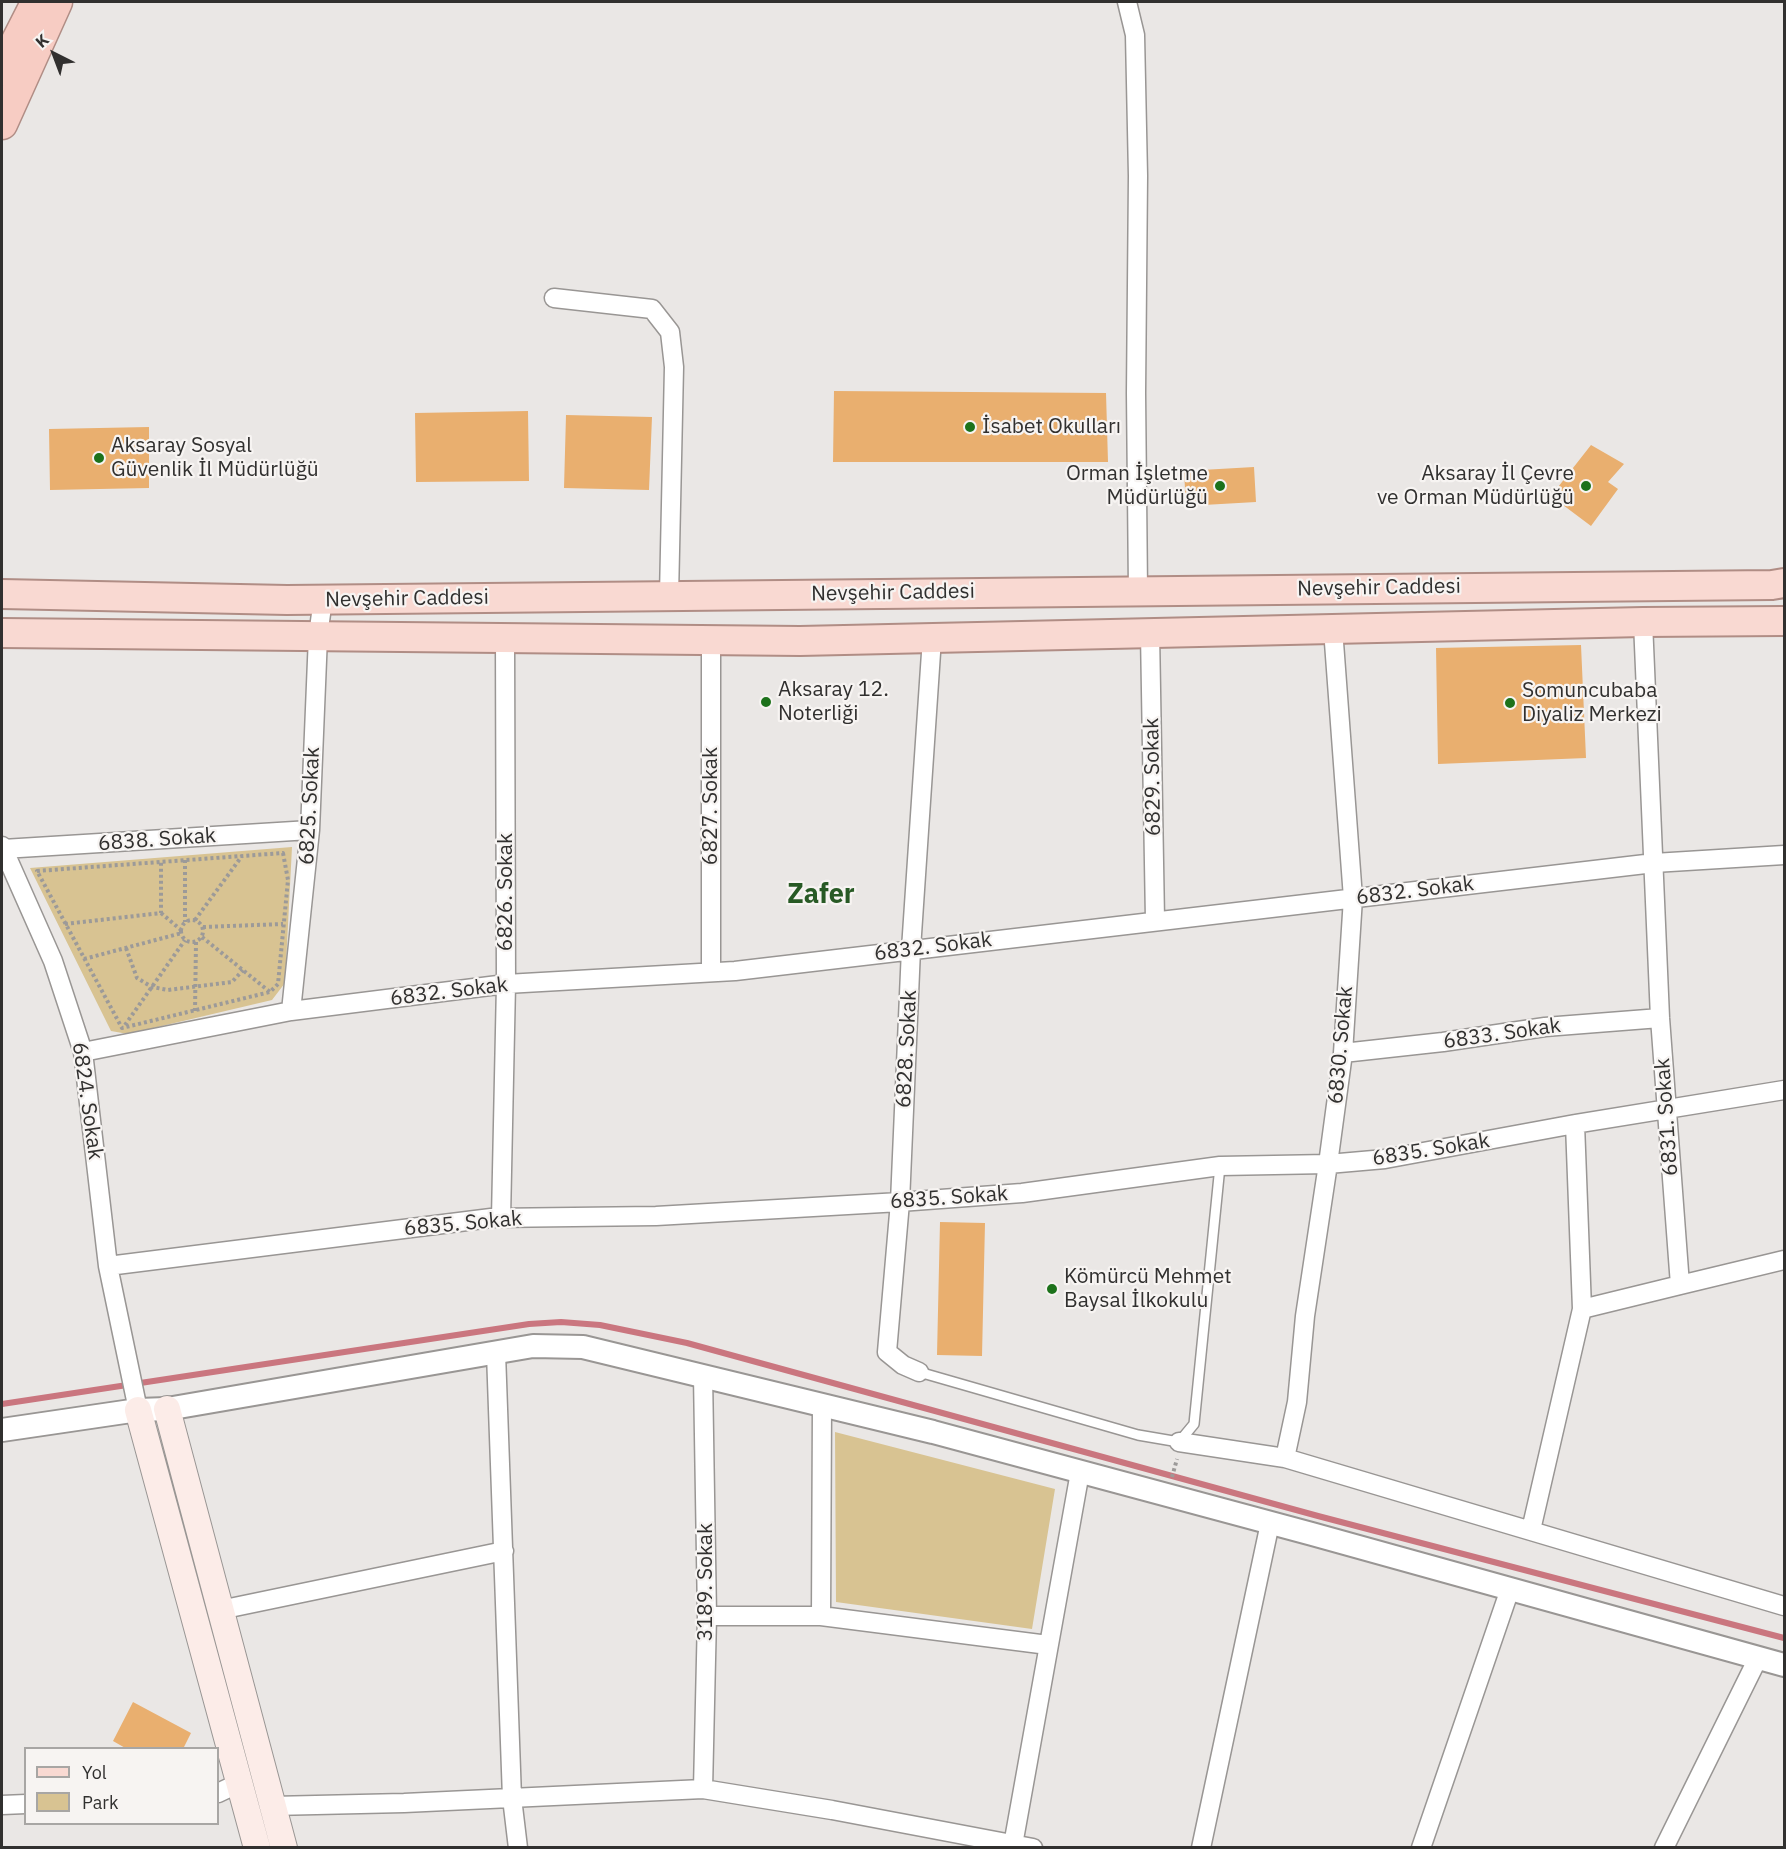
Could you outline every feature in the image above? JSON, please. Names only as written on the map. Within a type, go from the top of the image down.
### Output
[{"type":"highway","points":[[2,70],[37,2]]},
{"type":"highway","points":[[2,124],[57,2]]},
{"type":"main road","name":"Nevşehir Caddesi","points":[[2,594],[323,599],[1772,585],[1785,583]]},
{"type":"main road","name":"Nevşehir Caddesi","points":[[2,633],[800,641],[1643,622],[1785,621]]},
{"type":"main road","points":[[137,1403],[218,1747]]},
{"type":"main road","points":[[167,1409],[284,1848]]},
{"type":"main road","points":[[219,1750],[228,1788],[257,1848]]},
{"type":"street","points":[[1127,2],[1135,35],[1138,176],[1136,393],[1138,591]]},
{"type":"street","points":[[554,298],[651,309],[670,332],[674,367],[669,596]]},
{"type":"street","name":"6825. Sokak","points":[[291,1011],[310,830],[318,636],[323,599]]},
{"type":"street","name":"6831. Sokak","points":[[1643,622],[1660,1018],[1680,1285]]},
{"type":"street","name":"6830. Sokak","points":[[1285,1458],[1297,1402],[1305,1316],[1329,1164],[1343,1053],[1353,898],[1333,629]]},
{"type":"street","name":"6829. Sokak","points":[[1150,633],[1155,920]]},
{"type":"street","name":"6826. Sokak","points":[[501,1218],[506,984],[505,638]]},
{"type":"street","name":"6828. Sokak","points":[[919,1372],[903,1365],[888,1352],[900,1202],[911,949],[932,638]]},
{"type":"street","name":"6827. Sokak","points":[[711,640],[711,972]]},
{"type":"street","name":"6838. Sokak","points":[[2,848],[310,830]]},
{"type":"street","name":"6824. Sokak","points":[[2,848],[53,961],[83,1052],[108,1266],[137,1403]]},
{"type":"street","name":"6832. Sokak","points":[[83,1052],[291,1011],[506,984],[735,971],[1654,863],[1785,855]]},
{"type":"street","name":"6833. Sokak","points":[[1343,1053],[1443,1042],[1545,1027],[1660,1018]]},
{"type":"street","name":"6835. Sokak","points":[[108,1266],[501,1218],[656,1215],[900,1202],[1022,1193],[1220,1166],[1329,1164],[1385,1159],[1575,1124],[1785,1090]]},
{"type":"street","points":[[1531,1530],[1582,1309],[1575,1124]]},
{"type":"street","points":[[1582,1309],[1785,1260]]},
{"type":"street","points":[[2,1430],[137,1403],[167,1409],[533,1346],[583,1347],[933,1432],[1785,1665]]},
{"type":"street","points":[[496,1353],[512,1798],[519,1848]]},
{"type":"street","name":"3189. Sokak","points":[[703,1375],[707,1616],[703,1789]]},
{"type":"street","points":[[821,1616],[822,1405]]},
{"type":"street","points":[[1179,1442],[1285,1458],[1785,1606]]},
{"type":"street","points":[[1013,1845],[1080,1472]]},
{"type":"street","points":[[1201,1848],[1270,1523]]},
{"type":"street","points":[[220,1610],[504,1551]]},
{"type":"street","points":[[1421,1848],[1510,1589]]},
{"type":"street","points":[[707,1616],[821,1616],[1048,1645]]},
{"type":"street","points":[[1664,1848],[1758,1658]]},
{"type":"street","points":[[272,1806],[404,1803],[703,1789],[832,1810],[1033,1848]]},
{"type":"street","points":[[2,1805],[24,1804]]},
{"type":"lane","points":[[919,1372],[1138,1435],[1179,1442],[1194,1424],[1220,1166]]},
{"type":"path","points":[[283,853],[288,880],[278,984],[270,992],[122,1028],[37,871],[283,853]]},
{"type":"path","points":[[185,923],[195,920],[242,856]]},
{"type":"path","points":[[84,959],[181,931],[185,923],[185,860]]},
{"type":"path","points":[[161,862],[161,913],[181,931],[185,940]]},
{"type":"path","points":[[65,924],[161,913]]},
{"type":"path","points":[[195,920],[203,927],[284,924]]},
{"type":"path","points":[[196,942],[202,937],[203,927]]},
{"type":"path","points":[[202,937],[270,992]]},
{"type":"path","points":[[185,940],[196,942]]},
{"type":"path","points":[[122,1028],[185,940]]},
{"type":"path","points":[[195,1011],[196,942]]},
{"type":"path","points":[[126,948],[137,978],[152,987],[168,990],[232,982],[243,970]]},
{"type":"green space","points":[[292,847],[285,983],[272,1000],[128,1034],[111,1031],[30,868]]},
{"type":"green space","points":[[835,1432],[1055,1489],[1032,1629],[836,1602]]},
{"type":"building","name":"İsabet Okulları","points":[[834,391],[1106,393],[1108,462],[833,462]]},
{"type":"building","points":[[528,411],[529,481],[416,482],[415,413]]},
{"type":"building","points":[[566,415],[652,417],[649,490],[564,488]]},
{"type":"building","name":"Aksaray Sosyal Güvenlik İl Müdürlüğü","points":[[149,427],[149,488],[50,490],[49,429]]},
{"type":"building","name":"Aksaray İl Çevre ve Orman Müdürlüğü","points":[[1591,445],[1624,464],[1608,482],[1618,489],[1591,526],[1551,496]]},
{"type":"building","name":"Orman İşletme Müdürlüğü","points":[[1254,467],[1256,502],[1186,506],[1184,471]]},
{"type":"building","name":"Somuncubaba Diyaliz Merkezi","points":[[1581,645],[1586,758],[1438,764],[1436,648]]},
{"type":"building","points":[[940,1222],[985,1223],[982,1356],[937,1355]]},
{"type":"building","points":[[133,1702],[191,1733],[184,1747],[124,1747],[113,1741]]},
{"type":"waterway","points":[[2,1404],[529,1324],[561,1322],[600,1325],[687,1343],[1318,1516],[1784,1638]]},
{"type":"place","name":"İsabet Okulları","points":[[970,427]]},
{"type":"place","name":"Aksaray Sosyal Güvenlik İl Müdürlüğü","points":[[99,458]]},
{"type":"place","name":"Orman İşletme Müdürlüğü","points":[[1220,486]]},
{"type":"place","name":"Aksaray İl Çevre ve Orman Müdürlüğü","points":[[1586,486]]},
{"type":"place","name":"Aksaray 12. Noterliği","points":[[766,702]]},
{"type":"place","name":"Somuncubaba Diyaliz Merkezi","points":[[1510,703]]},
{"type":"place","name":"Kömürcü Mehmet Baysal İlkokulu","points":[[1052,1289]]},
{"type":"district","name":"Zafer","points":[[821,895]]}]
